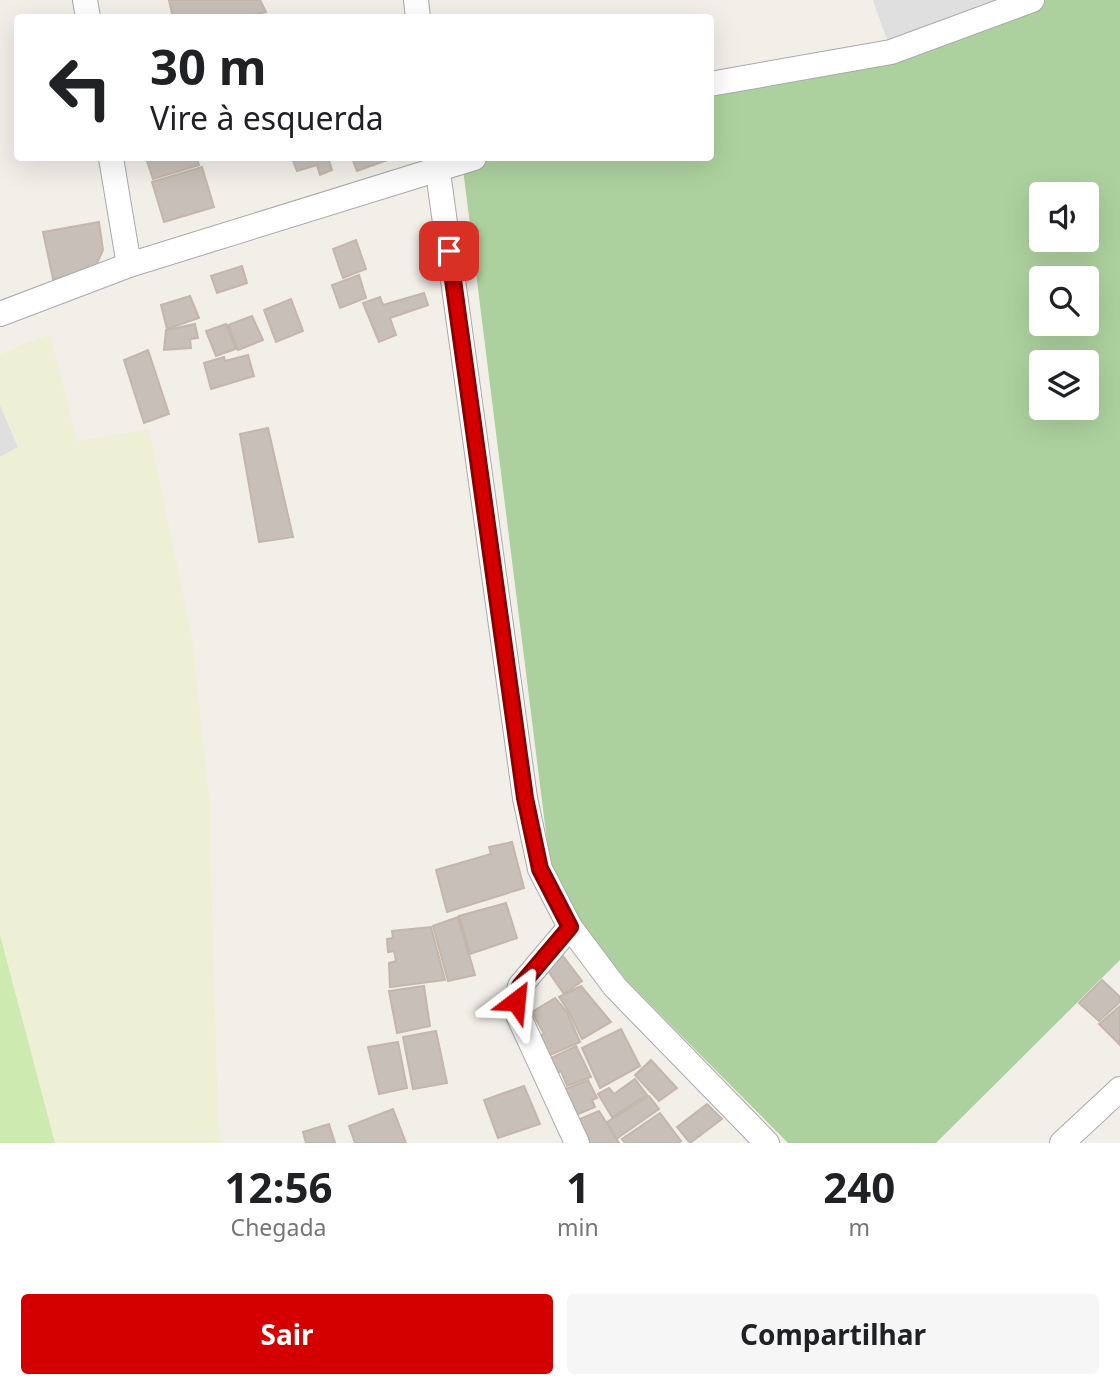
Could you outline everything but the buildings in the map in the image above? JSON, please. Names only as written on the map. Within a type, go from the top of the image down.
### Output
[{"type":"street","points":[[714,83],[891,52],[1032,0]]},
{"type":"street","points":[[112,161],[129,265]]},
{"type":"street","points":[[0,314],[129,265],[437,163],[525,798],[540,869],[570,927],[615,987],[766,1143]]},
{"type":"street","points":[[570,927],[520,986],[516,1001],[518,1015],[577,1143]]},
{"type":"street","points":[[1062,1143],[1120,1089]]},
{"type":"shaded area","points":[[873,0],[1032,0],[891,52]]},
{"type":"shaded area","points":[[0,405],[18,447],[0,457]]},
{"type":"green space","points":[[1032,0],[1120,0],[1120,960],[936,1143],[788,1143],[627,981],[582,926],[550,865],[462,161],[714,161],[714,83],[891,52]]},
{"type":"green space","points":[[50,334],[77,441],[149,429],[192,637],[209,796],[218,1117],[222,1143],[55,1143],[0,935],[0,457],[18,447],[0,405],[0,354]]},
{"type":"green space","points":[[0,935],[55,1143],[0,1143]]},
{"type":"route","points":[[449,251],[525,798],[540,869],[570,927],[520,986],[516,1001]]}]
